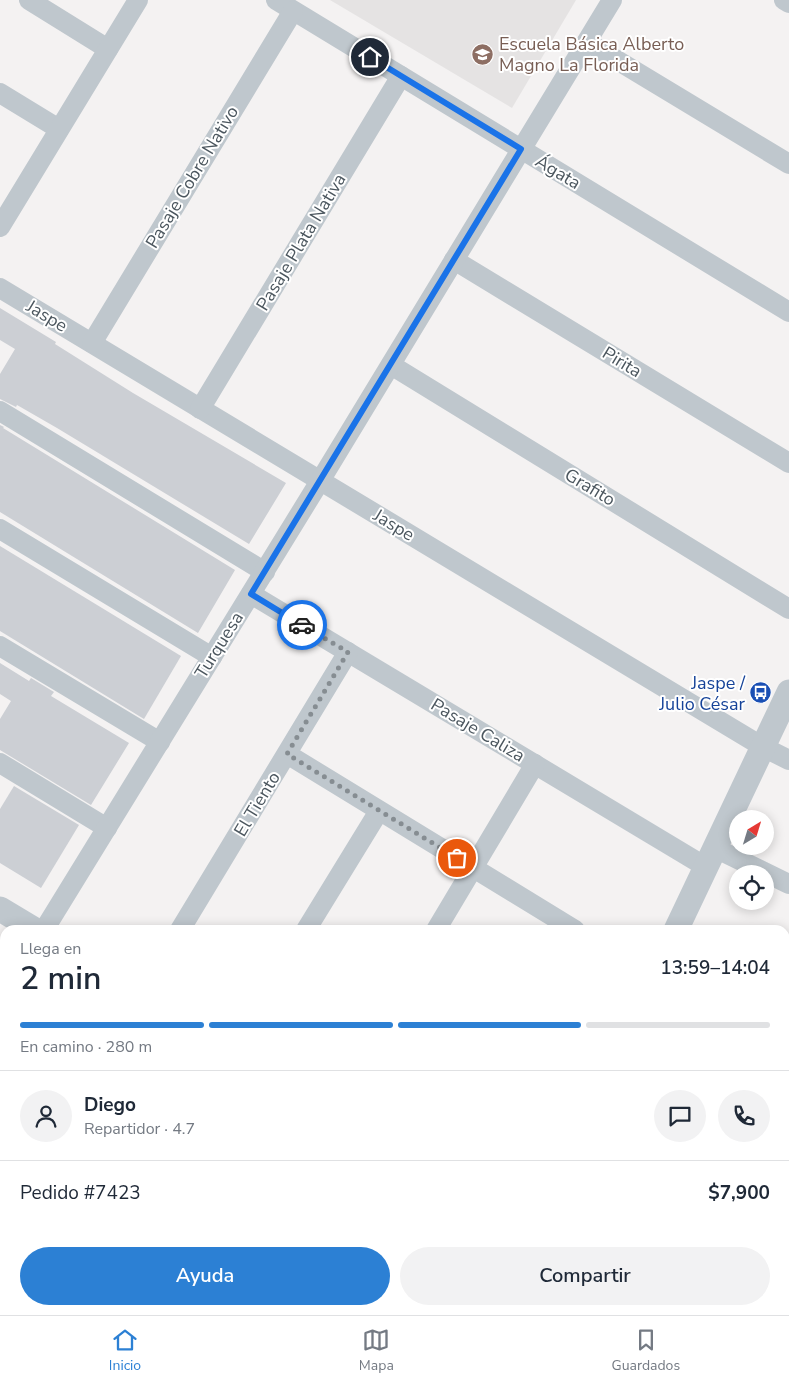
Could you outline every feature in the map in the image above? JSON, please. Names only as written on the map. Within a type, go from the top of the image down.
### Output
[{"type":"street","points":[[29,0],[108,49]]},
{"type":"street","points":[[3,215],[60,129],[138,0]]},
{"type":"street","name":"Ágata","points":[[276,0],[789,312]]},
{"type":"street","name":"Turquesa","points":[[47,925],[265,572],[612,0]]},
{"type":"street","points":[[784,0],[789,3]]},
{"type":"street","name":"Pasaje Cobre Nativo","points":[[92,343],[293,11]]},
{"type":"street","points":[[587,42],[789,164]]},
{"type":"street","name":"Pasaje Plata Nativa","points":[[200,408],[401,76]]},
{"type":"street","points":[[0,93],[60,129]]},
{"type":"street","name":"Pirita","points":[[454,260],[789,463]]},
{"type":"street","name":"Jaspe","points":[[0,288],[763,747],[789,760]]},
{"type":"street","name":"Grafito","points":[[391,365],[789,609]]},
{"type":"street","points":[[0,411],[265,572]]},
{"type":"street","points":[[0,529],[212,657]]},
{"type":"street","name":"Pasaje Caliza","points":[[251,594],[536,764],[710,857],[789,884]]},
{"type":"street","points":[[0,646],[160,742]]},
{"type":"street","name":"El Tiento","points":[[183,925],[348,652]]},
{"type":"street","points":[[678,925],[789,692]]},
{"type":"street","points":[[287,754],[566,925]]},
{"type":"street","points":[[0,763],[107,828]]},
{"type":"street","points":[[439,925],[536,764]]},
{"type":"street","points":[[309,925],[379,811]]},
{"type":"street","points":[[1,912],[26,925]]},
{"type":"shaded area","name":"Escuela Básica Alberto Magno La Florida","points":[[330,0],[576,0],[512,108]]},
{"type":"building","points":[[0,308],[56,342],[55,344],[133,393],[286,483],[249,544],[57,428],[17,405],[16,407],[0,399],[0,374],[15,349],[0,340]]},
{"type":"building","points":[[0,425],[235,570],[198,633],[0,512]]},
{"type":"building","points":[[0,546],[181,656],[144,719],[0,631]]},
{"type":"building","points":[[0,663],[29,681],[31,678],[54,692],[51,696],[129,743],[91,805],[0,750],[0,719],[11,701],[0,694]]},
{"type":"building","points":[[14,786],[79,825],[41,888],[0,863],[0,809]]},
{"type":"way so far","points":[[302,625],[348,652],[287,754],[457,858]]},
{"type":"place","name":"Escuela Básica Alberto Magno La Florida","points":[[483,54]]},
{"type":"place","name":"Jaspe / Julio César","points":[[761,693]]},
{"type":"route","points":[[302,625],[251,594],[521,149],[370,57]]}]
